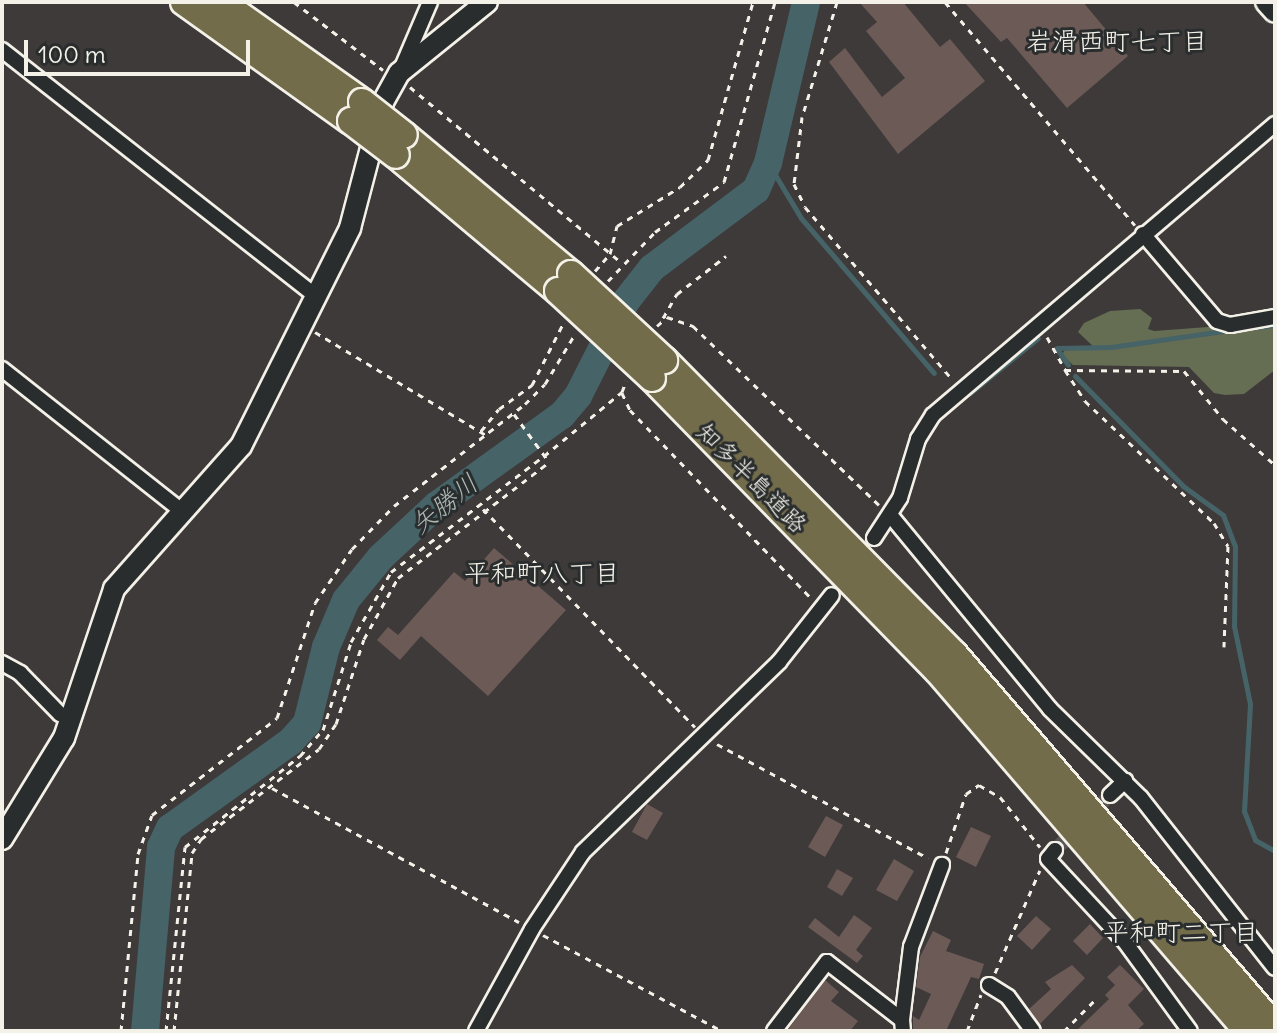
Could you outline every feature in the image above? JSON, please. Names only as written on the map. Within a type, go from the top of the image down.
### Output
[{"type":"highway","name":"知多半島道路","points":[[184,2],[356,112]]},
{"type":"highway","name":"知多半島道路","points":[[221,2],[356,112],[574,280],[648,372],[937,670],[1247,1031]]},
{"type":"highway","name":"知多半島道路","points":[[648,372],[854,548],[1040,749],[1275,1027]]},
{"type":"highway","points":[[1040,749],[1061,755],[1275,1008]]},
{"type":"highway","points":[[1199,972],[1204,999],[1228,1031]]},
{"type":"street","points":[[2,839],[15,825],[72,719],[114,589],[241,446],[350,228],[383,102],[398,76],[430,2]]},
{"type":"street","points":[[398,76],[487,2]]},
{"type":"street","points":[[1266,2],[1275,12]]},
{"type":"street","points":[[2,50],[316,296]]},
{"type":"street","points":[[874,538],[891,516],[918,439],[960,387],[1275,124]]},
{"type":"street","points":[[1143,234],[1217,321],[1230,325],[1275,317]]},
{"type":"street","points":[[2,369],[183,512]]},
{"type":"street","points":[[891,516],[1050,709],[1125,781],[1275,968]]},
{"type":"street","points":[[476,1031],[532,929],[602,831],[779,662],[832,595]]},
{"type":"street","points":[[2,663],[72,719]]},
{"type":"street","points":[[1110,795],[1125,781]]},
{"type":"street","points":[[1051,855],[1125,942],[1190,1031]]},
{"type":"street","points":[[903,1026],[908,962],[942,865]]},
{"type":"street","points":[[774,1031],[827,962],[903,1026]]},
{"type":"street","points":[[989,985],[1008,997],[1033,1031]]},
{"type":"path","points":[[294,2],[398,76],[622,263]]},
{"type":"path","points":[[574,280],[610,254],[617,226],[680,187],[708,160],[753,2]]},
{"type":"path","points":[[605,284],[622,263],[724,182],[775,2]]},
{"type":"path","points":[[837,2],[795,156],[794,184],[805,207],[960,387]]},
{"type":"path","points":[[945,2],[1143,234]]},
{"type":"path","points":[[654,330],[677,294],[726,256]]},
{"type":"path","points":[[661,321],[675,317],[693,326],[891,516]]},
{"type":"path","points":[[1044,317],[1047,339],[1085,401],[1214,523],[1228,546],[1224,647]]},
{"type":"path","points":[[481,431],[499,409],[532,385],[565,320]]},
{"type":"path","points":[[302,326],[486,435]]},
{"type":"path","points":[[121,1031],[145,827],[161,805],[277,718],[315,603],[334,573],[369,528],[514,414],[545,384],[577,331]]},
{"type":"path","points":[[1065,370],[1184,371],[1223,419],[1275,465]]},
{"type":"path","points":[[166,1031],[185,847],[300,756],[323,730],[351,642],[391,572],[544,456],[648,372]]},
{"type":"path","points":[[622,392],[630,410],[822,610]]},
{"type":"path","points":[[174,1031],[192,853],[201,839],[272,788],[319,749],[336,724],[364,639],[398,578],[483,509],[549,462],[514,414]]},
{"type":"path","points":[[483,509],[703,736],[942,865],[966,794],[979,785],[1015,812],[1051,855],[967,1031]]},
{"type":"path","points":[[272,788],[722,1031]]},
{"type":"path","points":[[1064,1031],[1096,999]]},
{"type":"green space","points":[[1140,309],[1152,318],[1148,329],[1154,331],[1275,322],[1275,370],[1244,394],[1225,395],[1214,393],[1189,367],[1073,365],[1062,355],[1065,349],[1096,349],[1078,332],[1084,323],[1110,311]]},
{"type":"building","points":[[859,2],[903,2],[940,47],[950,39],[985,81],[898,154],[829,62],[845,48],[882,97],[905,78],[866,31],[877,22]]},
{"type":"building","points":[[964,2],[1083,2],[1128,56],[1067,108],[1007,38],[1001,42]]},
{"type":"building","points":[[494,548],[566,610],[488,696],[421,636],[400,660],[377,640],[388,627],[398,635],[454,572],[465,581]]},
{"type":"building","points":[[647,804],[663,813],[647,840],[632,832]]},
{"type":"building","points":[[826,816],[843,825],[825,857],[808,847]]},
{"type":"building","points":[[971,827],[991,836],[976,867],[956,857]]},
{"type":"building","points":[[894,859],[914,871],[897,901],[876,890]]},
{"type":"building","points":[[837,869],[853,878],[842,896],[827,887]]},
{"type":"building","points":[[854,915],[872,928],[856,950],[863,956],[857,963],[808,927],[815,918],[839,937]]},
{"type":"building","points":[[1036,916],[1051,929],[1032,950],[1017,936]]},
{"type":"building","points":[[1090,924],[1103,938],[1087,955],[1073,941]]},
{"type":"building","points":[[933,931],[951,940],[946,951],[984,964],[979,979],[971,977],[946,1031],[913,1031],[913,1016],[919,1020],[931,994],[916,987],[920,957]]},
{"type":"building","points":[[1072,965],[1085,978],[1040,1024],[1029,1009],[1051,989],[1045,982]]},
{"type":"building","points":[[1120,965],[1144,989],[1128,1005],[1144,1024],[1136,1031],[1076,1031],[1109,999],[1105,995],[1115,985],[1107,977]]},
{"type":"building","points":[[825,980],[839,992],[831,1001],[858,1021],[850,1031],[787,1031]]},
{"type":"waterway","name":"矢勝川","points":[[145,1031],[161,847],[170,828],[291,741],[307,723],[326,647],[346,600],[381,557],[437,505],[562,415],[578,396],[626,301],[652,268],[756,190],[768,163],[806,2]]},
{"type":"waterway","points":[[768,163],[801,218],[934,373]]},
{"type":"waterway","points":[[1256,327],[1275,325]]},
{"type":"waterway","points":[[1057,348],[1111,347],[1230,330]]},
{"type":"waterway","points":[[970,393],[1038,338]]},
{"type":"waterway","points":[[1057,349],[1068,365]]},
{"type":"waterway","points":[[1075,376],[1183,486],[1223,515],[1235,546],[1234,626],[1250,704],[1244,811],[1255,840],[1275,851]]},
{"type":"tunnel","points":[[832,595],[874,538]]},
{"type":"tunnel","points":[[1055,850],[1110,795]]},
{"type":"district","name":"岩滑西町七丁目","points":[[1117,41]]},
{"type":"district","name":"平和町八丁目","points":[[542,573]]},
{"type":"district","name":"平和町二丁目","points":[[1181,932]]}]
